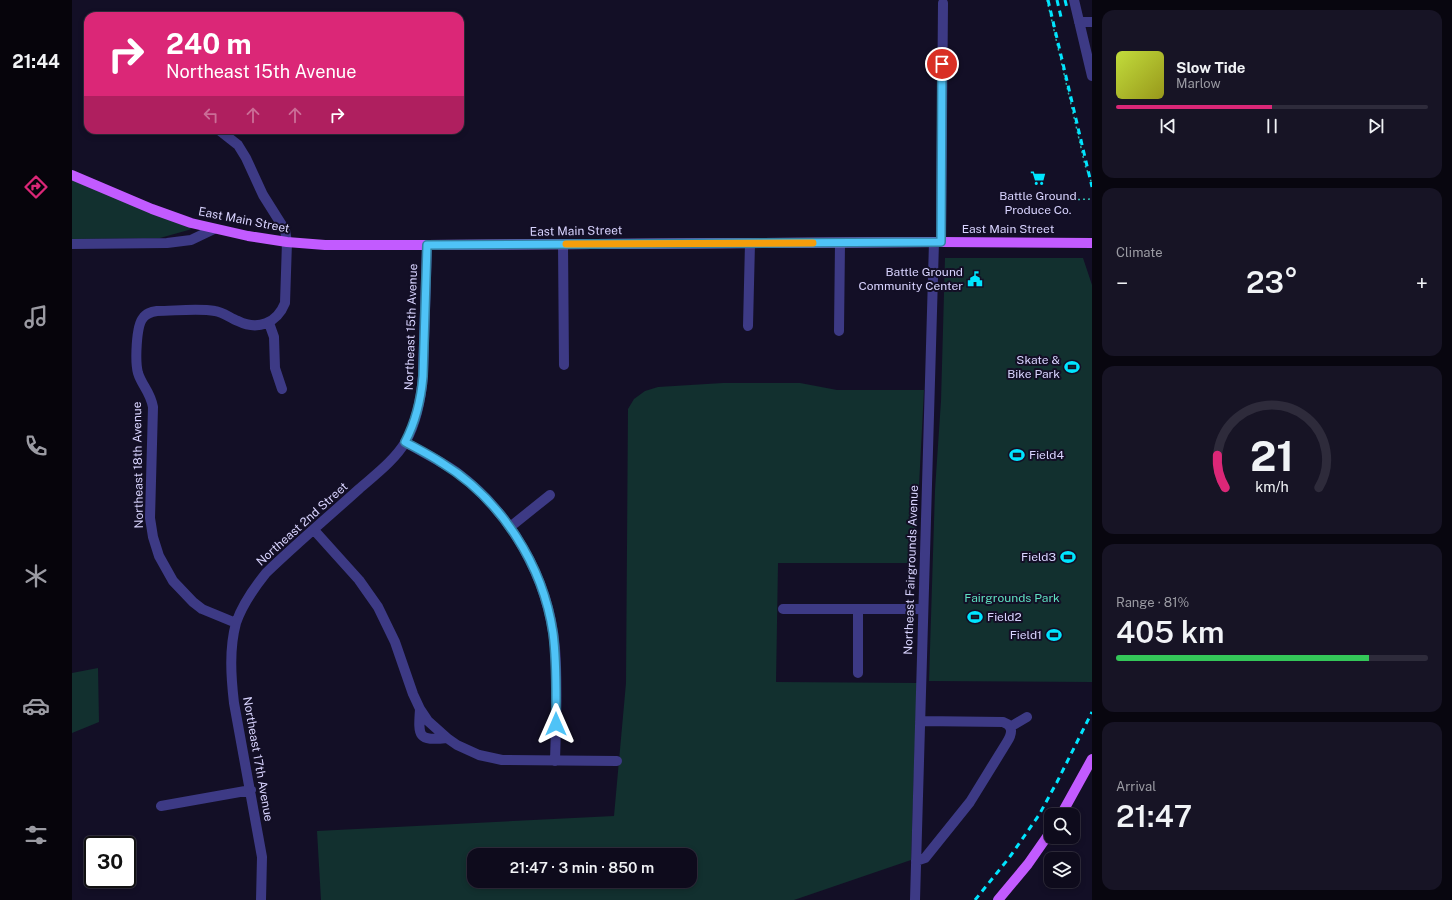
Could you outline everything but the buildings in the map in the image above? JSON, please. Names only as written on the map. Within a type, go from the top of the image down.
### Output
[{"type":"main road","name":"East Main Street","points":[[72,175],[152,209],[191,223],[248,236],[287,242],[325,245],[750,242],[1092,243]]},
{"type":"main road","points":[[1065,808],[1092,759]]},
{"type":"main road","points":[[998,900],[1028,864],[1044,841]]},
{"type":"street","points":[[1074,0],[1092,76]]},
{"type":"street","name":"Northeast Fairgrounds Avenue","points":[[915,900],[923,609],[938,242],[942,3]]},
{"type":"street","points":[[1079,22],[1092,22]]},
{"type":"street","points":[[224,134],[238,145],[246,158],[263,195],[285,230],[287,242],[286,303],[278,317],[269,323],[274,337],[275,368],[282,389]]},
{"type":"street","points":[[72,244],[167,243],[191,240],[214,229]]},
{"type":"street","points":[[748,326],[750,242]]},
{"type":"street","points":[[839,331],[840,243]]},
{"type":"street","points":[[563,244],[564,365]]},
{"type":"street","name":"Northeast 15th Avenue","points":[[363,486],[389,461],[405,442],[417,414],[422,395],[427,245]]},
{"type":"street","name":"Northeast 18th Avenue","points":[[236,623],[202,609],[186,596],[167,572],[156,547],[150,518],[153,407],[150,394],[140,376],[137,366],[138,329],[142,318],[149,313],[156,311],[210,310],[221,313],[247,325],[269,323]]},
{"type":"street","points":[[405,442],[442,463],[462,477],[485,498],[510,527],[531,563],[547,604],[553,632],[556,670],[555,761]]},
{"type":"street","name":"Northeast 2nd Street","points":[[236,623],[254,587],[266,573],[363,486]]},
{"type":"street","points":[[510,527],[550,495]]},
{"type":"street","points":[[314,530],[359,580],[378,607],[395,642],[413,694],[420,709],[428,721],[447,738],[468,750],[490,758],[516,761],[617,761]]},
{"type":"street","points":[[783,609],[923,609]]},
{"type":"street","points":[[858,609],[858,673]]},
{"type":"street","name":"Northeast 17th Avenue","points":[[236,623],[232,649],[231,679],[262,857],[261,900]]},
{"type":"street","points":[[420,709],[419,730],[424,737],[433,740],[447,738]]},
{"type":"street","points":[[1010,727],[1027,717]]},
{"type":"street","points":[[916,861],[925,858],[970,802],[1010,737],[1011,730],[1010,727],[1003,722],[920,721]]},
{"type":"street","points":[[161,806],[251,790]]},
{"type":"path","points":[[1047,0],[1085,165],[1092,184]]},
{"type":"path","points":[[1063,200],[1092,199]]},
{"type":"green space","points":[[72,180],[192,229],[160,238],[72,239]]},
{"type":"green space","name":"Fairgrounds Park","points":[[945,258],[1083,258],[1092,285],[1092,682],[929,681],[935,490],[941,401]]},
{"type":"green space","points":[[723,383],[800,383],[837,390],[924,390],[915,563],[778,563],[776,682],[917,683],[911,860],[794,900],[321,900],[317,831],[614,816],[626,683],[628,409],[634,399],[645,391],[658,387]]},
{"type":"green space","points":[[98,668],[99,722],[72,733],[72,673]]},
{"type":"railway","points":[[1048,0],[1092,187]]},
{"type":"railway","points":[[1057,0],[1061,17]]},
{"type":"railway","points":[[1065,0],[1067,8]]},
{"type":"railway","points":[[975,900],[1009,858],[1039,815],[1092,712]]},
{"type":"slow traffic","points":[[566,244],[813,243]]},
{"type":"place","name":"Battle Ground Produce Co.","points":[[1038,178]]},
{"type":"place","name":"Battle Ground Community Center","points":[[975,279]]},
{"type":"place","name":"Skate & Bike Park","points":[[1072,367]]},
{"type":"place","name":"Field4","points":[[1017,455]]},
{"type":"place","name":"Field3","points":[[1068,557]]},
{"type":"place","name":"Field2","points":[[975,617]]},
{"type":"place","name":"Field1","points":[[1054,635]]},
{"type":"route","points":[[556,724],[556,670],[553,632],[540,583],[531,563],[510,527],[499,513],[473,486],[456,472],[405,442],[411,431],[422,395],[427,245],[941,242],[942,64]]}]
